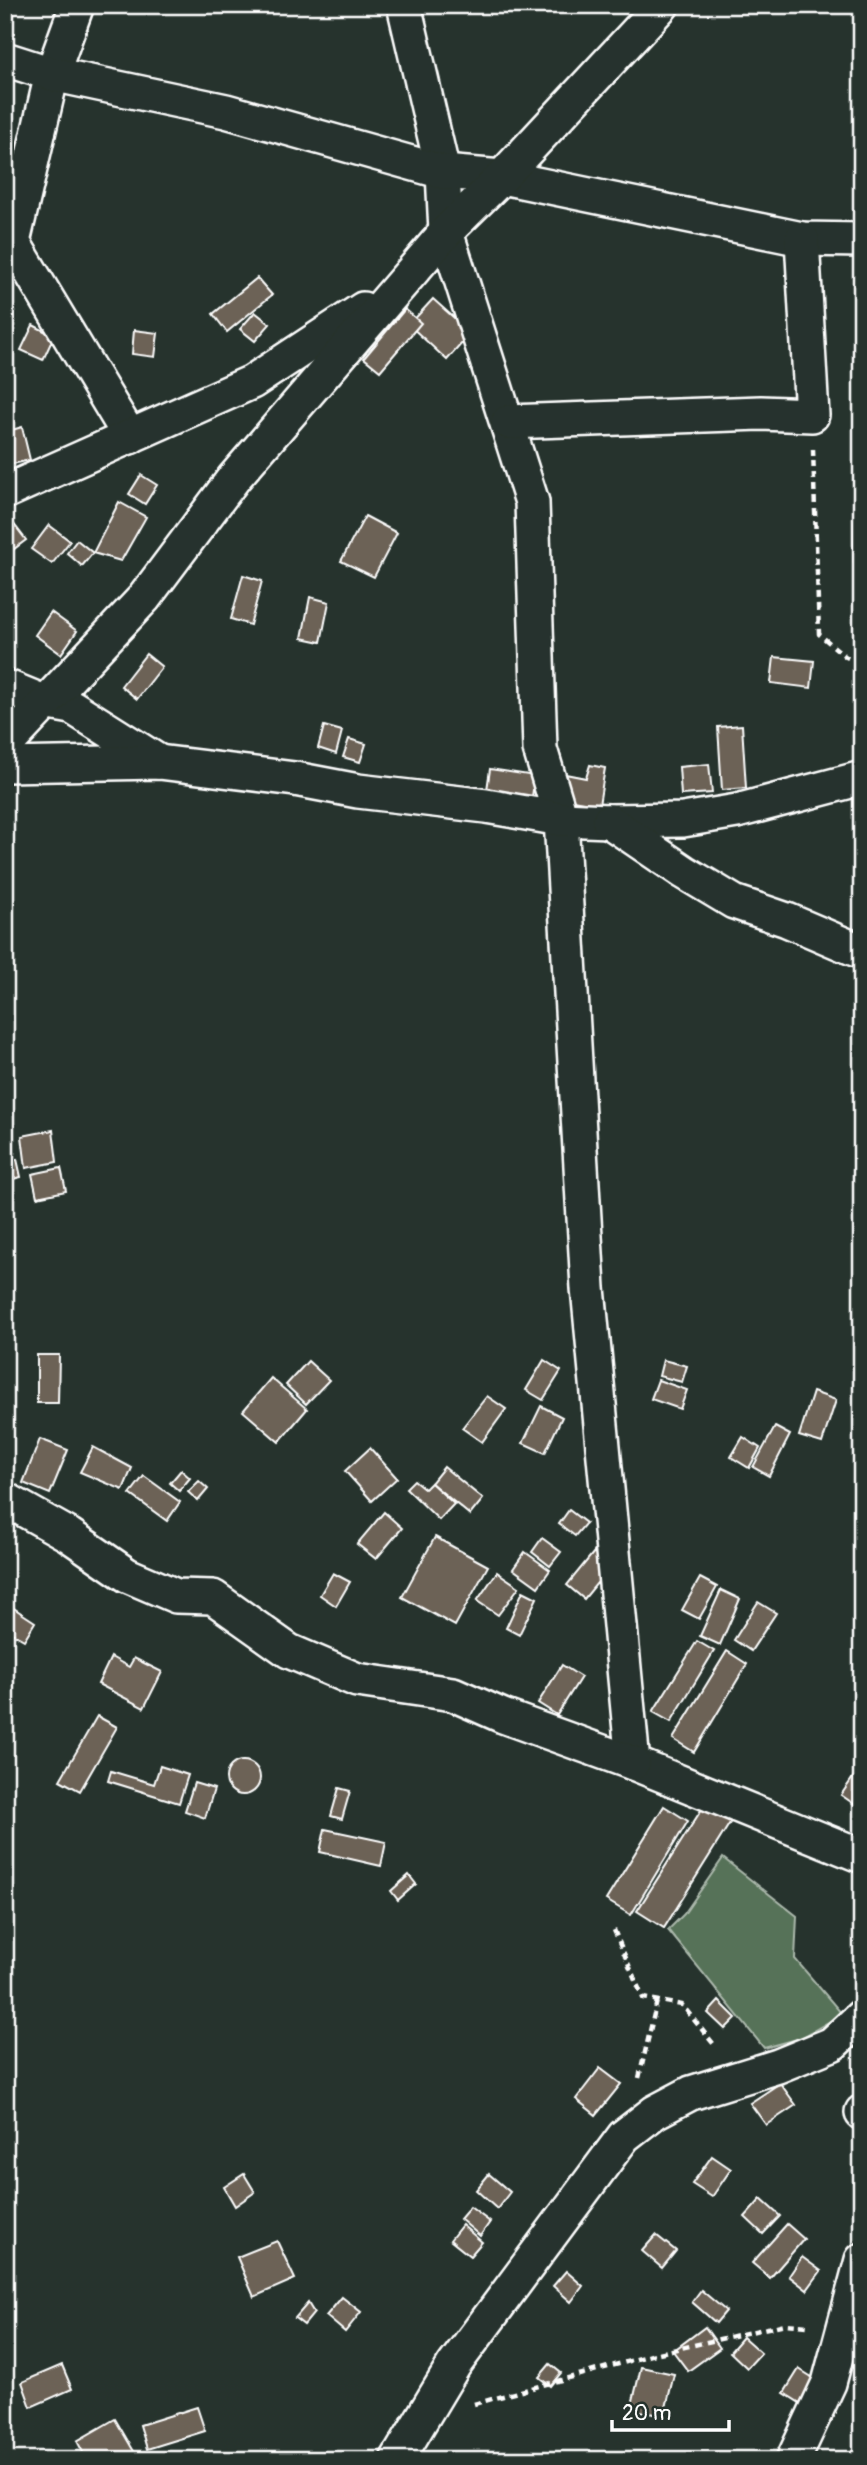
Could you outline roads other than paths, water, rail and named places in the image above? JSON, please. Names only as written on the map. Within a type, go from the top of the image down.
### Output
[{"type":"street","points":[[77,5],[52,74],[13,242],[130,437]]},
{"type":"street","points":[[404,5],[443,172],[446,232],[532,502],[540,749],[561,819],[588,1288],[633,1763]]},
{"type":"street","points":[[5,747],[44,702],[144,598],[234,478],[446,232],[502,177],[662,5]]},
{"type":"street","points":[[5,59],[52,74],[226,111],[443,172],[502,177],[802,239],[862,240]]},
{"type":"street","points":[[508,422],[761,412],[812,415],[802,239]]},
{"type":"street","points":[[5,492],[252,382],[396,289]]},
{"type":"street","points":[[5,686],[44,702],[72,707],[159,762]]},
{"type":"street","points":[[5,765],[159,762],[295,779],[358,791],[486,806],[561,819],[609,821],[683,820],[737,811],[862,778]]},
{"type":"street","points":[[609,821],[734,902],[787,920],[862,952]]},
{"type":"street","points":[[5,1499],[69,1535],[127,1575],[176,1595],[213,1597],[289,1651],[356,1680],[453,1694],[503,1716],[633,1763],[862,1856]]},
{"type":"street","points":[[397,2460],[454,2365],[624,2136],[655,2112],[691,2093],[778,2066],[832,2044],[862,2016]]},
{"type":"street","points":[[793,2460],[829,2383],[862,2260]]}]
